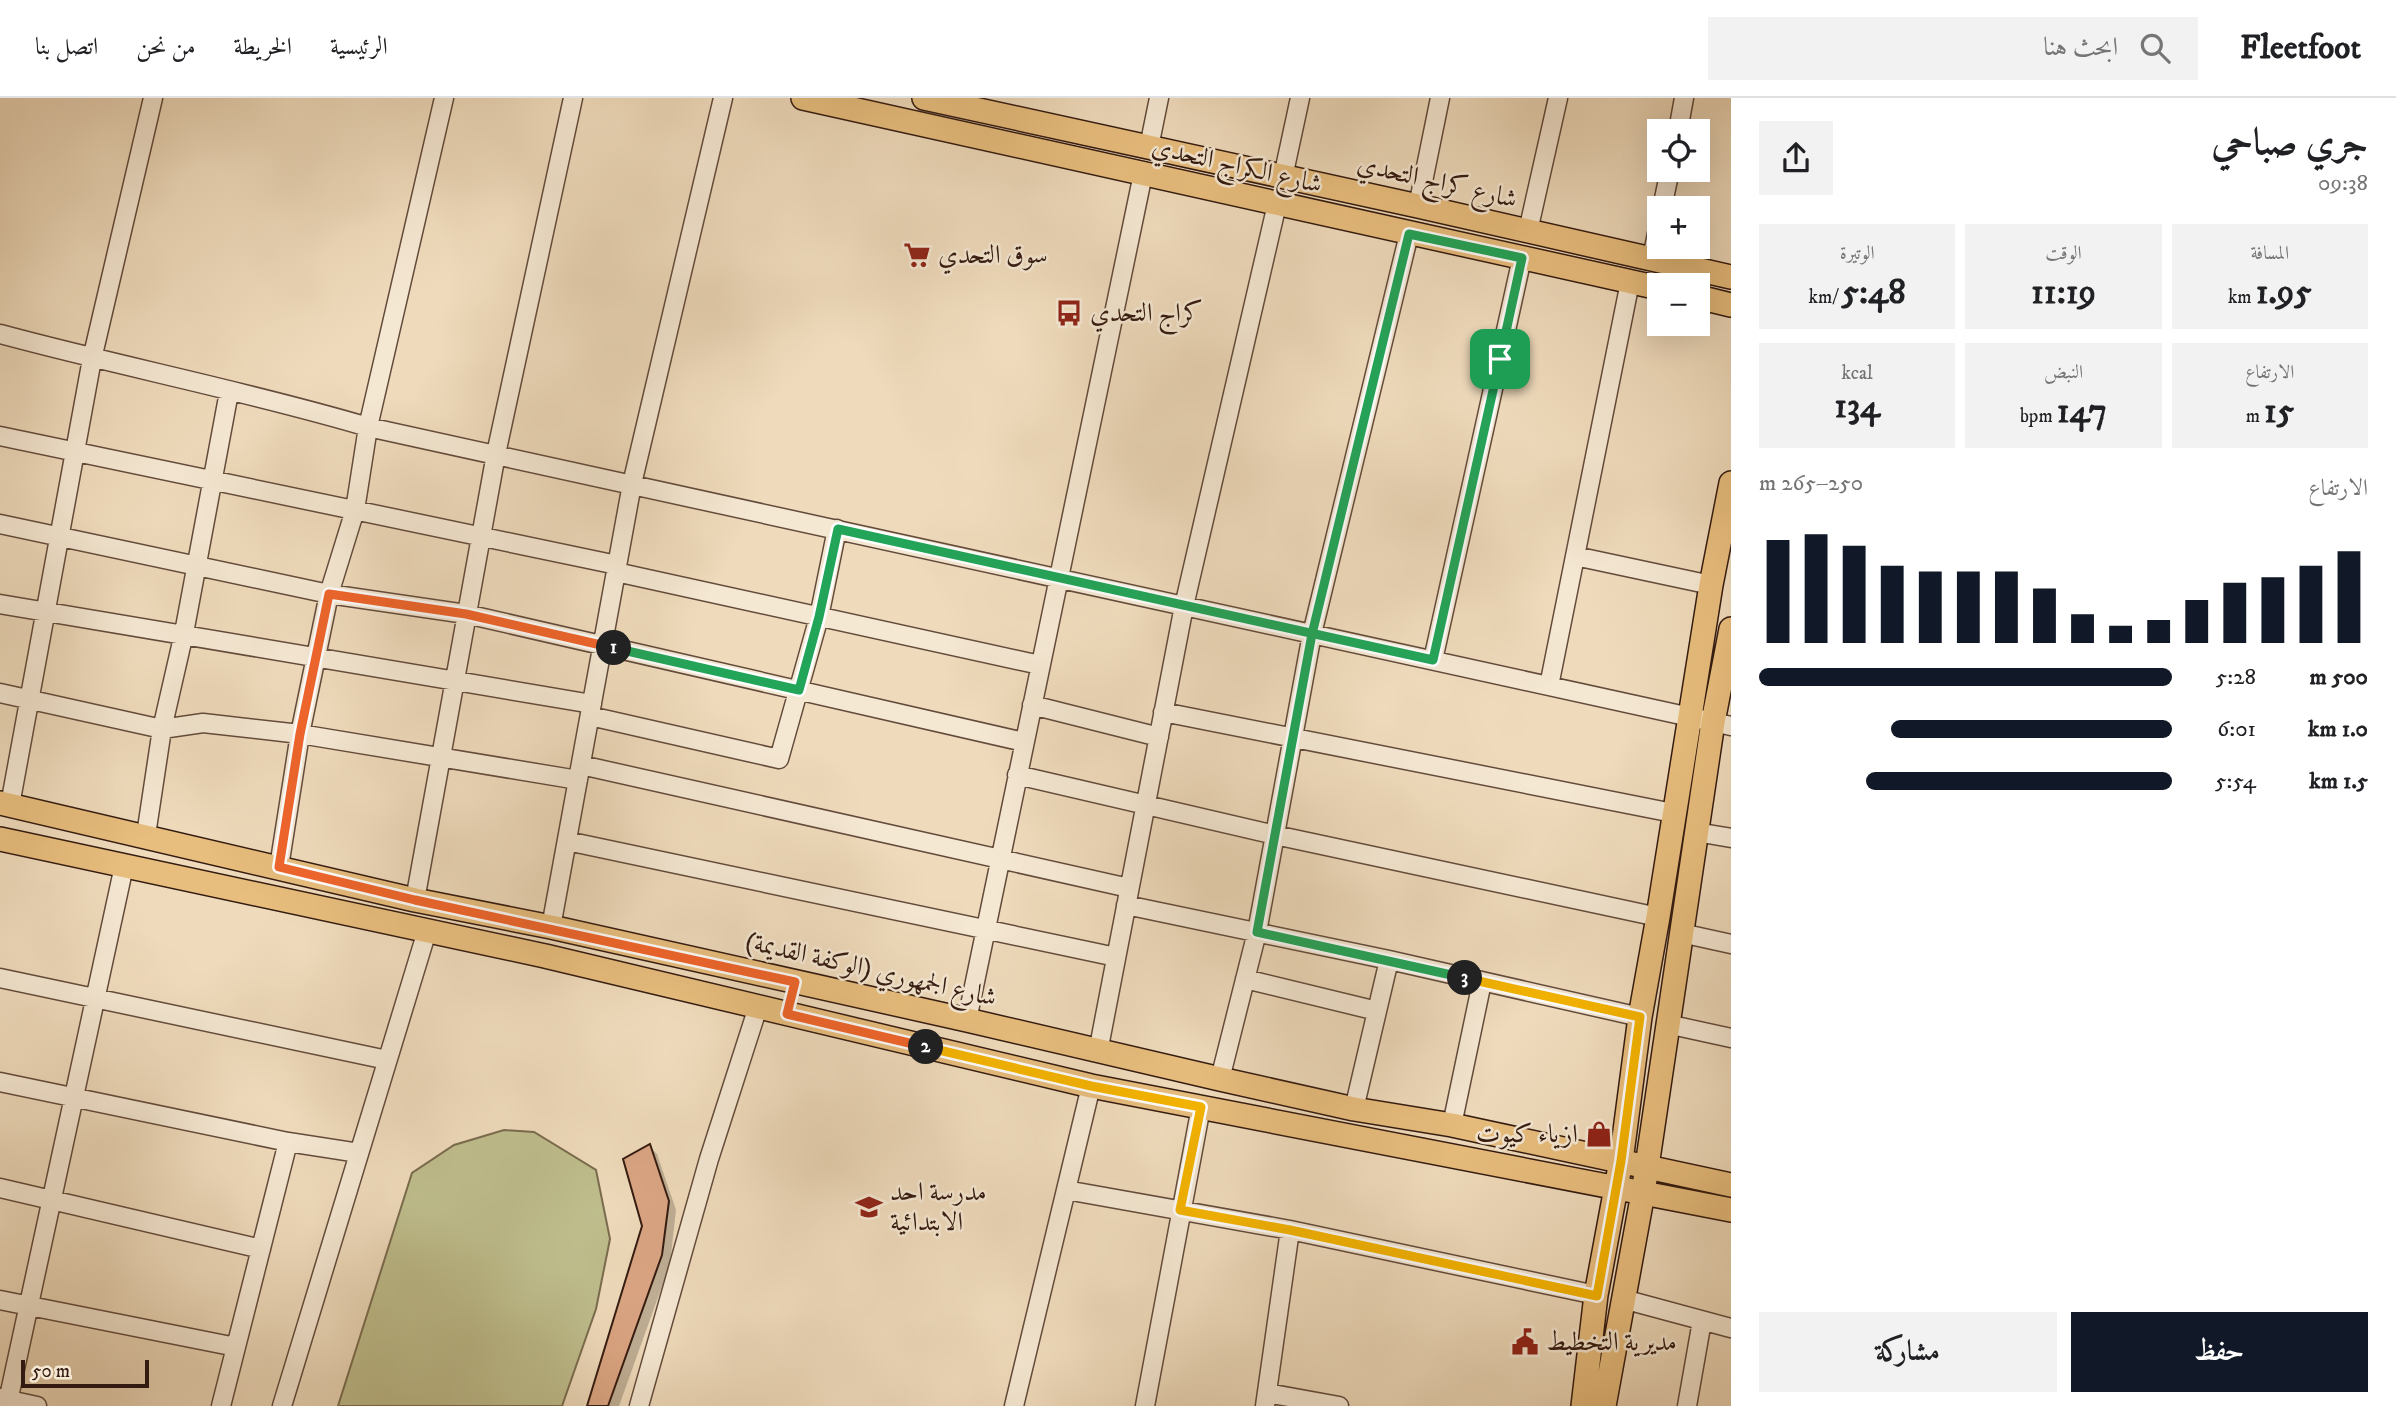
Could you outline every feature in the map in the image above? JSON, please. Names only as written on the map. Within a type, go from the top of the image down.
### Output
[{"type":"main road","name":"شارع الكراج التحدي","points":[[803,98],[1647,286]]},
{"type":"main road","name":"شارع كراج التحدي","points":[[924,98],[1647,257]]},
{"type":"main road","name":"شارع كراج التحدي","points":[[1656,259],[1731,277]]},
{"type":"main road","points":[[1710,300],[1731,305]]},
{"type":"main road","points":[[1583,1406],[1640,1017],[1711,585],[1731,483]]},
{"type":"main road","points":[[1604,1406],[1643,1193],[1696,832],[1722,724],[1731,629]]},
{"type":"main road","name":"شارع الجمهوري (الوكفة القديمة)","points":[[5,804],[415,900],[967,1020],[1354,1109],[1452,1125],[1731,1185]]},
{"type":"main road","points":[[0,839],[545,956],[1091,1086],[1731,1210]]},
{"type":"main road","points":[[787,1014],[795,982]]},
{"type":"main road","points":[[1035,1073],[1042,1039]]},
{"type":"street","points":[[5,804],[28,699],[92,359],[153,98]]},
{"type":"street","points":[[279,867],[300,734],[329,594],[355,510],[368,427],[444,98]]},
{"type":"street","points":[[415,900],[496,454],[573,98]]},
{"type":"street","points":[[551,928],[632,484],[723,98]]},
{"type":"street","points":[[1149,147],[1159,98]]},
{"type":"street","points":[[1283,177],[1300,98]]},
{"type":"street","points":[[1418,206],[1440,98]]},
{"type":"street","points":[[1528,231],[1558,98]]},
{"type":"street","points":[[1680,119],[1684,98]]},
{"type":"street","points":[[967,1020],[1143,174]]},
{"type":"street","points":[[1098,1052],[1184,606],[1277,204]]},
{"type":"street","points":[[1220,1079],[1257,932],[1312,634],[1409,234]]},
{"type":"street","points":[[1433,660],[1522,258]]},
{"type":"street","points":[[1549,686],[1630,282]]},
{"type":"street","points":[[0,334],[368,427],[1722,724]]},
{"type":"street","points":[[145,835],[162,729],[184,633],[229,392]]},
{"type":"street","points":[[0,436],[480,536],[819,617],[1040,666]]},
{"type":"street","points":[[0,524],[329,594],[466,614],[1024,742]]},
{"type":"street","points":[[0,604],[454,680],[591,710],[779,759],[819,617],[838,529]]},
{"type":"street","points":[[1575,556],[1711,585]]},
{"type":"street","points":[[0,693],[162,729],[203,723],[300,734],[440,756],[580,772],[1000,858],[1257,932],[1640,1017]]},
{"type":"street","points":[[1032,705],[1158,737]]},
{"type":"street","points":[[1163,712],[1673,813]]},
{"type":"street","points":[[1017,775],[1275,835],[1658,917]]},
{"type":"street","points":[[1696,832],[1731,838]]},
{"type":"street","points":[[568,841],[1116,957]]},
{"type":"street","points":[[37,1406],[5,1401],[29,1306],[124,866]]},
{"type":"street","points":[[282,1406],[427,931]]},
{"type":"street","points":[[1681,933],[1731,944]]},
{"type":"street","points":[[1354,1109],[1389,960]]},
{"type":"street","points":[[0,978],[387,1060]]},
{"type":"street","points":[[1245,979],[1377,1011]]},
{"type":"street","points":[[1452,1125],[1482,982]]},
{"type":"street","points":[[639,1406],[709,1159],[758,1007]]},
{"type":"street","points":[[1667,1024],[1731,1038]]},
{"type":"street","points":[[0,1082],[288,1142],[359,1153]]},
{"type":"street","points":[[1014,1406],[1091,1086]]},
{"type":"street","points":[[1145,1406],[1201,1107]]},
{"type":"street","points":[[221,1406],[288,1142]]},
{"type":"street","points":[[0,1188],[261,1249]]},
{"type":"street","points":[[1066,1190],[1290,1230],[1597,1296]]},
{"type":"street","points":[[1290,1230],[1266,1399],[1339,1406]]},
{"type":"street","points":[[1623,1299],[1731,1328]]},
{"type":"street","points":[[0,1300],[236,1348]]},
{"type":"street","points":[[1688,1406],[1702,1321]]},
{"type":"shaded area","points":[[504,1130],[534,1132],[596,1170],[610,1239],[596,1309],[562,1406],[338,1406],[412,1173],[454,1145]]},
{"type":"building","points":[[650,1144],[669,1201],[662,1255],[608,1406],[587,1406],[642,1226],[623,1159]]},
{"type":"place","name":"سوق التحدي","points":[[917,255]]},
{"type":"place","name":"كراج التحدي","points":[[1069,313]]},
{"type":"place","name":"ازياء كيوت","points":[[1599,1134]]},
{"type":"place","name":"مدرسة احد الابتدائية","points":[[869,1207]]},
{"type":"place","name":"مديرية التخطيط","points":[[1525,1342]]},
{"type":"route","points":[[1500,359],[1433,660],[1312,634],[838,529],[819,617],[799,690],[466,614],[329,594],[300,734],[279,867],[415,900],[795,982],[787,1014],[1091,1086],[1201,1107],[1180,1210],[1290,1230],[1597,1296],[1621,1161],[1640,1017],[1257,932],[1312,634],[1409,234],[1522,258],[1500,359]]}]
